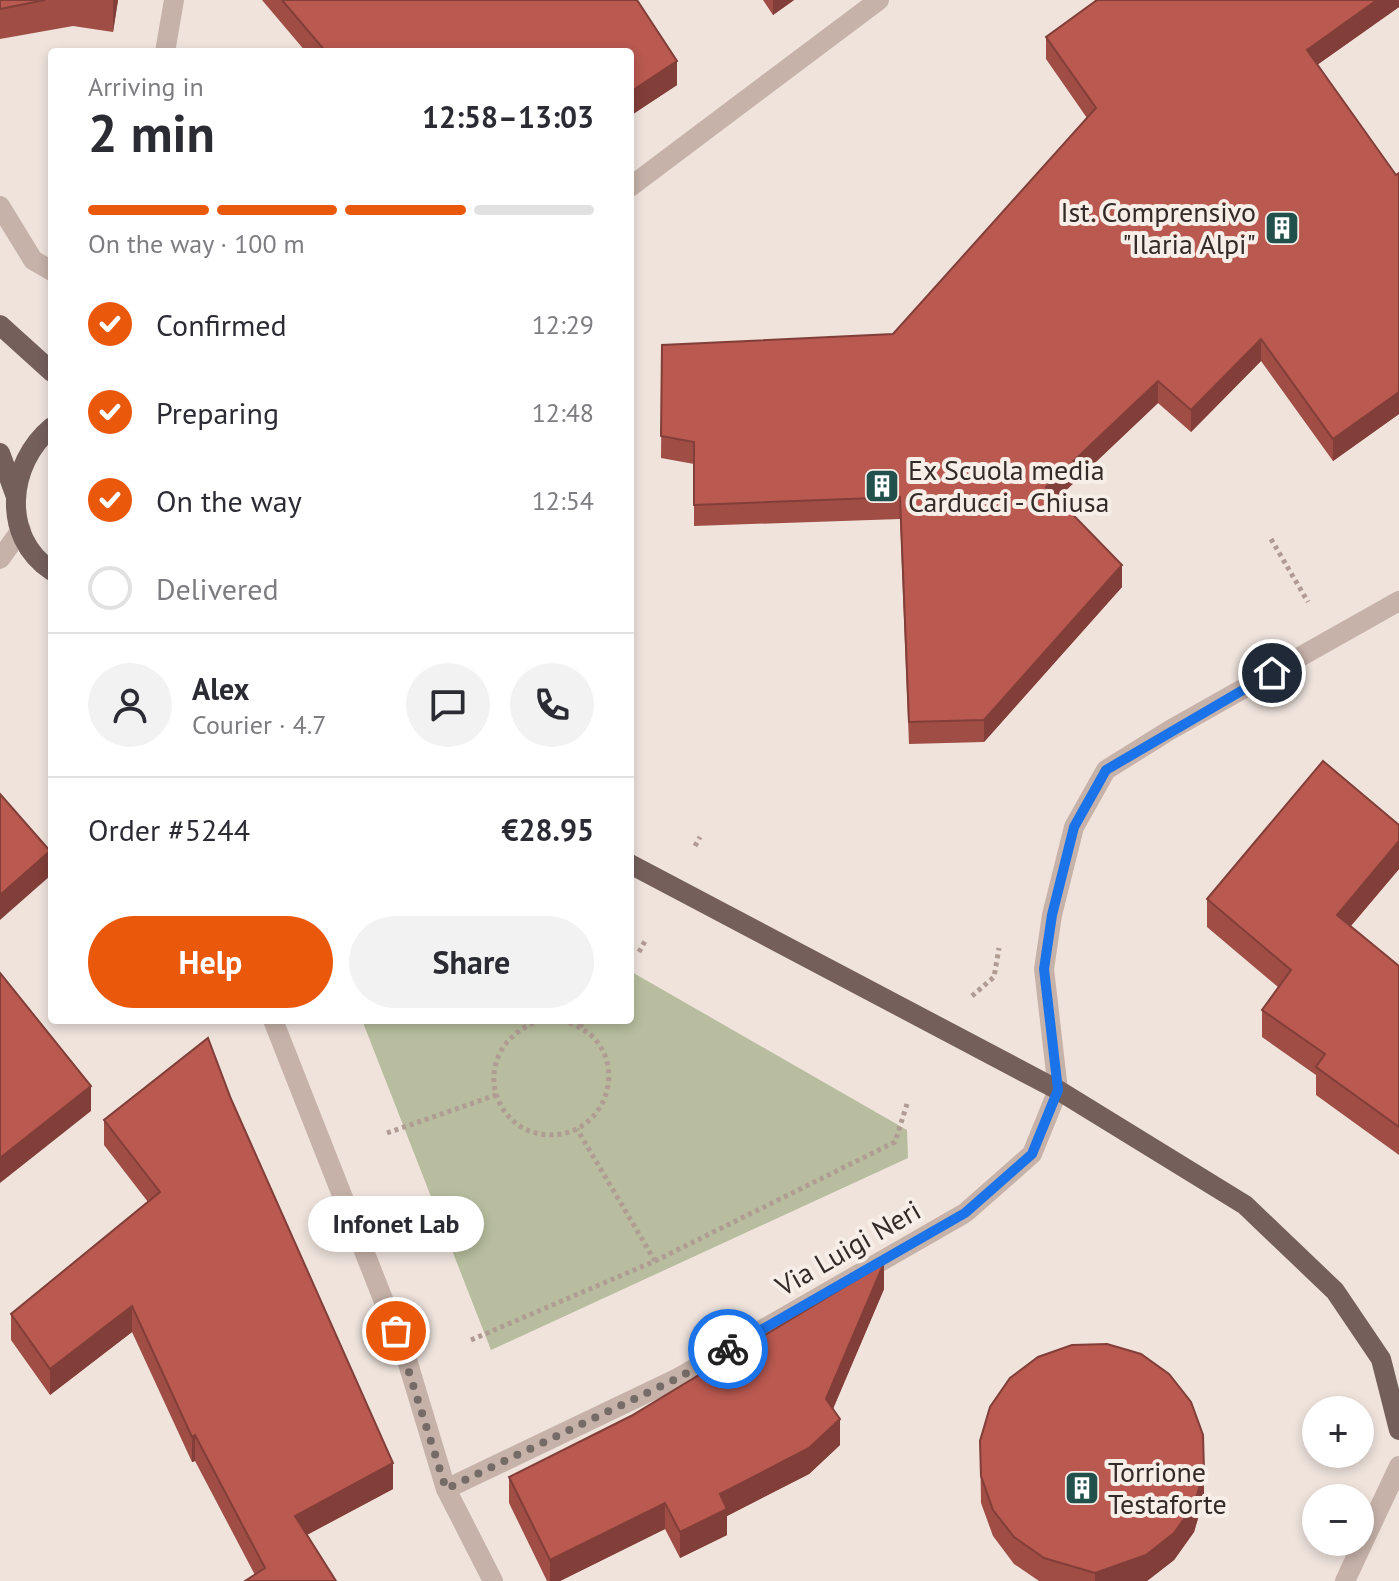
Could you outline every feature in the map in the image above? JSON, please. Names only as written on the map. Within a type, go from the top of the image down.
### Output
[{"type":"main road","points":[[0,325],[48,368]]},
{"type":"main road","points":[[15,496],[20,472],[30,450],[48,431]]},
{"type":"main road","points":[[0,453],[15,496],[21,530],[28,546],[48,568]]},
{"type":"main road","points":[[634,866],[1058,1090],[1245,1205],[1335,1291],[1381,1359],[1399,1430]]},
{"type":"street","points":[[166,48],[174,0]]},
{"type":"street","points":[[634,184],[879,0]]},
{"type":"street","points":[[0,206],[33,260],[48,269]]},
{"type":"street","points":[[0,559],[21,530]]},
{"type":"street","name":"Via Luigi Neri","points":[[446,1489],[678,1378],[965,1213],[1032,1154],[1058,1090],[1044,969],[1052,915],[1074,827],[1106,770],[1170,730],[1399,601]]},
{"type":"street","points":[[275,1024],[407,1360],[446,1489],[493,1581]]},
{"type":"street","points":[[1345,1581],[1399,1466]]},
{"type":"path","points":[[1271,539],[1311,607]]},
{"type":"path","points":[[695,846],[700,837]]},
{"type":"path","points":[[639,952],[645,941]]},
{"type":"path","points":[[529,1024],[507,1039],[497,1057],[493,1076],[496,1095],[505,1113],[521,1126],[539,1134],[559,1135],[577,1129],[592,1119],[603,1104],[609,1088],[609,1070],[604,1053],[594,1038],[572,1024]]},
{"type":"path","points":[[387,1133],[496,1095]]},
{"type":"path","points":[[471,1340],[655,1261],[895,1142],[907,1104]]},
{"type":"path","points":[[577,1129],[655,1261]]},
{"type":"green space","points":[[634,973],[907,1130],[908,1158],[491,1350],[364,1024],[634,1024]]},
{"type":"building","points":[[0,0],[45,0],[0,9]]},
{"type":"building","points":[[282,0],[637,0],[677,61],[634,89],[634,48],[323,48]]},
{"type":"building","points":[[1097,0],[1377,0],[1307,50],[1396,175],[1399,173],[1399,392],[1333,439],[1261,339],[1191,410],[1158,381],[1046,487],[1122,565],[984,720],[909,722],[900,497],[694,505],[694,442],[661,436],[662,345],[893,334],[1096,108],[1046,37]]},
{"type":"building","points":[[1323,761],[1399,825],[1399,841],[1337,915],[1399,966],[1399,1127],[1316,1067],[1325,1054],[1262,1010],[1291,970],[1207,899]]},
{"type":"building","points":[[0,794],[48,849],[48,853],[0,895]]},
{"type":"building","points":[[0,973],[91,1086],[0,1158]]},
{"type":"building","points":[[208,1038],[231,1099],[393,1463],[295,1516],[336,1581],[245,1581],[265,1568],[195,1435],[192,1437],[132,1306],[50,1369],[11,1314],[160,1192],[104,1120]]},
{"type":"building","points":[[884,1263],[826,1399],[840,1419],[809,1448],[720,1494],[727,1509],[680,1532],[665,1503],[550,1560],[509,1477],[631,1416]]},
{"type":"building","points":[[1107,1344],[1141,1354],[1169,1374],[1191,1402],[1203,1435],[1204,1471],[1194,1505],[1174,1533],[1146,1555],[1095,1573],[1044,1558],[1014,1537],[993,1510],[981,1476],[980,1441],[990,1407],[1010,1378],[1038,1357],[1072,1345]]},
{"type":"way so far","points":[[396,1331],[446,1489],[678,1378],[728,1349]]},
{"type":"place","name":"Ist. Comprensivo \"Ilaria Alpi\"","points":[[1282,228]]},
{"type":"place","name":"Ex Scuola media Carducci - Chiusa","points":[[882,486]]},
{"type":"place","name":"Infonet Lab","points":[[396,1331]]},
{"type":"place","name":"Torrione Testaforte","points":[[1082,1488]]},
{"type":"route","points":[[728,1349],[965,1213],[1032,1154],[1058,1090],[1044,969],[1052,915],[1074,827],[1106,770],[1272,673]]}]
